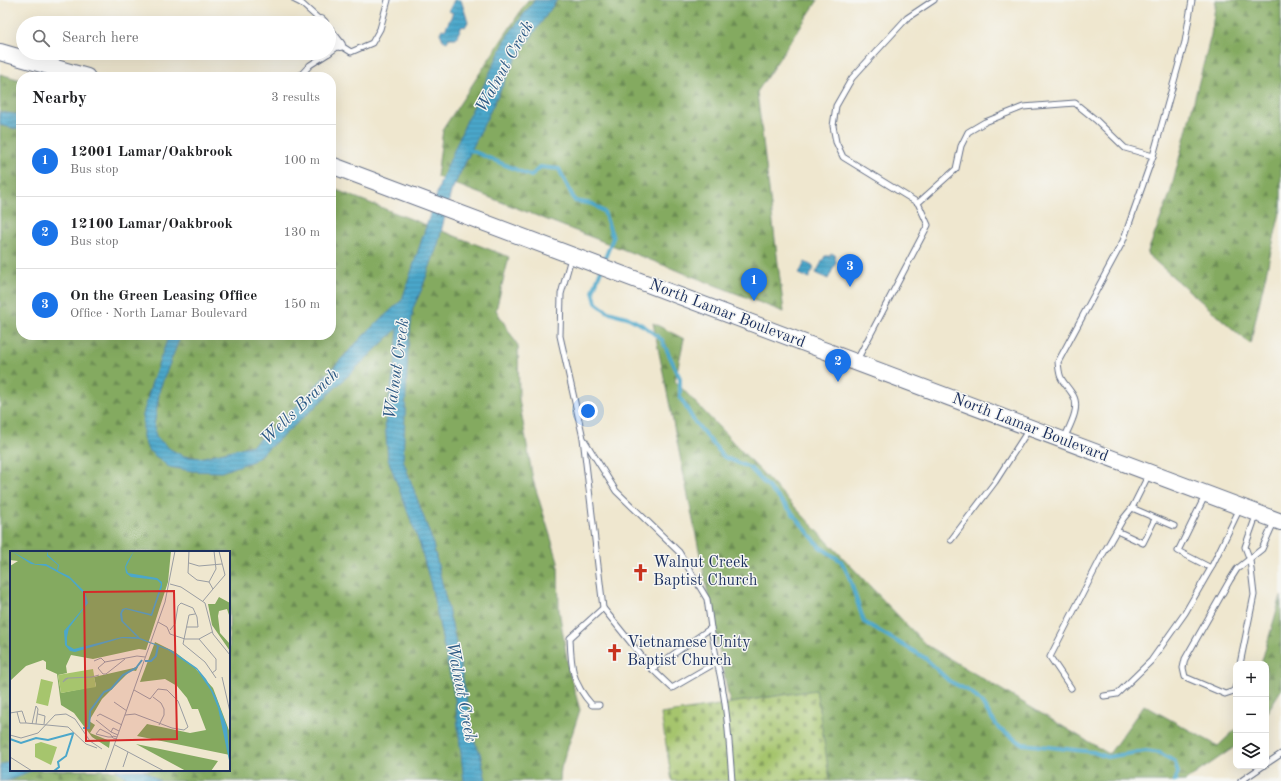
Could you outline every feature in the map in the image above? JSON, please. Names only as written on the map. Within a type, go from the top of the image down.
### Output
[{"type":"main road","points":[[0,52],[16,57]]},
{"type":"main road","points":[[28,60],[70,72]]},
{"type":"main road","name":"North Lamar Boulevard","points":[[336,167],[1278,521]]},
{"type":"street","points":[[336,40],[340,45]]},
{"type":"lane","points":[[295,0],[301,3],[315,16]]},
{"type":"lane","points":[[336,48],[340,45],[351,52],[372,43],[380,29],[388,0]]},
{"type":"lane","points":[[855,363],[928,225],[918,202],[843,157],[836,142],[833,126],[836,106],[852,78],[907,18],[934,0]]},
{"type":"lane","points":[[1063,440],[1073,419],[1075,409],[1074,396],[1060,379],[1058,362],[1122,241],[1153,156],[1185,42],[1192,0]]},
{"type":"lane","points":[[304,72],[319,60]]},
{"type":"lane","points":[[918,202],[956,169],[961,146],[968,132],[985,122],[1023,108],[1075,104],[1096,120],[1125,148],[1153,156]]},
{"type":"lane","points":[[574,256],[561,294],[560,336],[584,438],[603,608],[652,669],[672,688],[717,662]]},
{"type":"lane","points":[[951,540],[995,482],[1029,428]]},
{"type":"lane","points":[[584,438],[616,491],[679,552],[707,599],[717,662],[723,683],[728,724],[732,781]]},
{"type":"lane","points":[[1071,688],[1050,657],[1123,519],[1132,508],[1149,473]]},
{"type":"lane","points":[[1206,494],[1178,551],[1211,568]]},
{"type":"lane","points":[[1104,696],[1117,694],[1151,661],[1185,613],[1211,568],[1240,507]]},
{"type":"lane","points":[[1132,508],[1174,526]]},
{"type":"lane","points":[[1241,661],[1254,595],[1250,560],[1245,547],[1257,514]]},
{"type":"lane","points":[[1117,532],[1143,543],[1155,519]]},
{"type":"lane","points":[[1233,691],[1225,694],[1185,677],[1183,668],[1185,659],[1237,569],[1262,549],[1278,521]]},
{"type":"lane","points":[[599,705],[592,705],[582,694],[571,669],[570,638],[603,608]]},
{"type":"lane","points":[[652,669],[711,628]]},
{"type":"lane","points":[[1269,762],[1281,754]]},
{"type":"lane","points":[[1241,781],[1259,769]]},
{"type":"green space","points":[[528,0],[818,0],[757,92],[784,312],[437,177],[443,129]]},
{"type":"green space","points":[[1216,0],[1281,0],[1281,208],[1250,344],[1147,254],[1170,194],[1211,35]]},
{"type":"green space","points":[[0,74],[16,79],[16,340],[336,340],[336,190],[509,257],[496,310],[518,346],[519,399],[533,480],[558,561],[559,610],[569,671],[580,710],[561,768],[560,781],[0,781]]},
{"type":"green space","points":[[653,323],[684,339],[675,381],[925,644],[1109,754],[1144,705],[1218,746],[1233,732],[1233,748],[1185,781],[830,781],[816,690],[730,703]]},
{"type":"green space","points":[[1281,596],[1281,690],[1269,709],[1269,661],[1262,661]]},
{"type":"green space","points":[[816,690],[830,781],[672,781],[661,714]]},
{"type":"water","points":[[454,0],[461,0],[468,22],[465,27],[462,26],[456,38],[449,38],[447,42],[443,40],[440,33],[442,29],[445,30],[453,13],[449,11]]},
{"type":"water","points":[[535,0],[557,0],[515,60],[451,192],[438,244],[421,291],[413,308],[408,348],[403,460],[432,540],[457,647],[474,740],[480,753],[486,781],[464,781],[455,699],[431,585],[420,545],[388,459],[385,423],[395,366],[398,328],[315,407],[253,461],[221,472],[192,471],[169,467],[148,450],[143,437],[143,415],[152,382],[167,340],[179,340],[160,388],[154,426],[156,437],[170,449],[183,456],[200,458],[253,445],[290,413],[368,331],[402,300],[441,181],[467,120],[508,35]]},
{"type":"water","points":[[0,112],[16,114],[16,129],[0,125]]},
{"type":"water","points":[[831,254],[834,254],[836,262],[828,279],[816,273],[825,256],[830,256]]},
{"type":"water","points":[[805,262],[814,267],[809,278],[799,274]]},
{"type":"water","points":[[10,761],[10,771],[30,771],[14,779],[0,781],[0,766]]},
{"type":"water","points":[[118,771],[145,771],[160,781],[133,781]]},
{"type":"waterway","points":[[468,149],[531,176],[540,167],[559,169],[575,201],[593,204],[604,212],[613,238],[603,263]]},
{"type":"waterway","points":[[601,270],[593,291],[596,303],[608,312],[627,317],[644,326],[662,340],[680,378],[680,397],[694,421],[724,457],[750,468],[789,509],[820,547],[841,561],[848,574],[864,622],[925,658],[949,681],[971,692],[981,702],[999,729],[1023,744],[1093,752],[1107,757],[1146,751],[1160,753],[1175,762],[1178,773],[1175,781]]},
{"type":"place","name":"On the Green Leasing Office","points":[[850,287]]},
{"type":"place","name":"12001 Lamar/Oakbrook","points":[[754,301]]},
{"type":"place","name":"12100 Lamar/Oakbrook","points":[[838,382]]},
{"type":"place","name":"Walnut Creek Baptist Church","points":[[640,572]]},
{"type":"place","name":"Vietnamese Unity Baptist Church","points":[[614,652]]},
{"type":"water label","name":"Walnut Creek","points":[[505,67]]},
{"type":"water label","name":"Walnut Creek","points":[[397,369]]},
{"type":"water label","name":"Wells Branch","points":[[300,407]]},
{"type":"water label","name":"Walnut Creek","points":[[461,692]]}]
